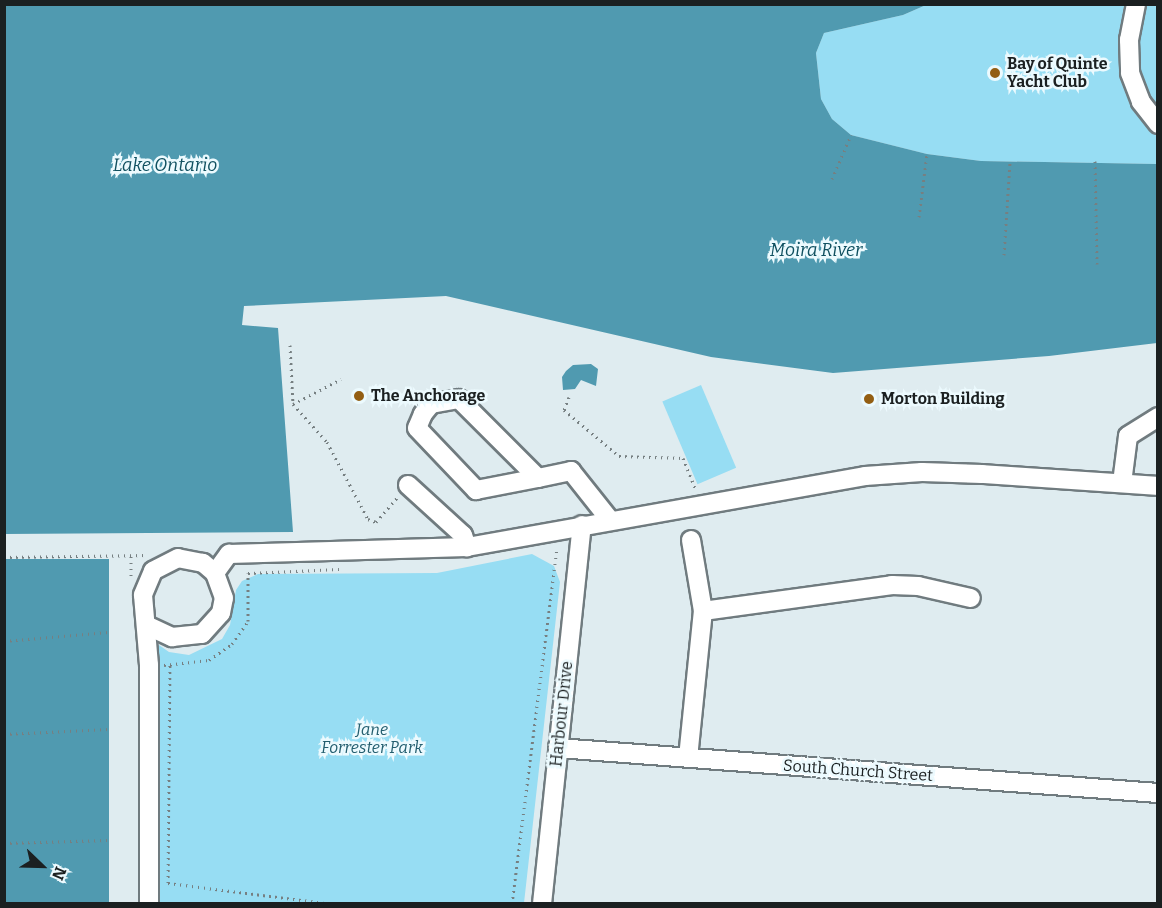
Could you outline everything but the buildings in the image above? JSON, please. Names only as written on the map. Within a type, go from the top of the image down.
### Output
[{"type":"street","points":[[1136,4],[1129,40],[1130,73],[1141,102],[1158,123]]},
{"type":"street","points":[[538,478],[459,399],[432,404],[423,414],[417,428],[476,490],[538,478],[571,471],[610,520]]},
{"type":"street","points":[[1122,483],[1128,436],[1158,417]]},
{"type":"street","points":[[215,573],[229,554],[467,547],[866,476],[922,472],[1158,486]]},
{"type":"street","points":[[408,485],[463,535],[467,547]]},
{"type":"street","name":"Harbour Drive","points":[[542,903],[582,525]]},
{"type":"street","points":[[688,758],[703,611],[691,540]]},
{"type":"street","points":[[146,625],[172,637],[202,634],[221,613],[224,598],[215,573],[191,558],[164,562],[146,582],[143,595],[146,625],[149,903]]},
{"type":"street","points":[[703,611],[892,585],[918,586],[971,598]]},
{"type":"street","name":"South Church Street","points":[[558,748],[1158,793]]},
{"type":"path","points":[[832,179],[851,135]]},
{"type":"path","points":[[919,217],[927,154]]},
{"type":"path","points":[[1095,161],[1097,264]]},
{"type":"path","points":[[1004,255],[1010,162]]},
{"type":"path","points":[[290,345],[293,404],[327,442],[368,519],[376,522],[408,485]]},
{"type":"path","points":[[293,404],[341,379]]},
{"type":"path","points":[[569,398],[564,410],[619,456],[682,458],[701,505]]},
{"type":"path","points":[[512,903],[557,549]]},
{"type":"path","points":[[4,557],[131,556]]},
{"type":"path","points":[[4,641],[109,632]]},
{"type":"path","points":[[168,883],[170,665]]},
{"type":"path","points":[[4,734],[109,729]]},
{"type":"path","points":[[4,843],[107,840]]},
{"type":"path","points":[[149,880],[331,903]]},
{"type":"green space","points":[[926,5],[1157,5],[1157,164],[981,161],[927,154],[851,135],[832,119],[821,99],[816,53],[824,33],[903,15]]},
{"type":"green space","points":[[701,385],[736,468],[698,484],[662,401]]},
{"type":"green space","name":"Jane Forrester Park","points":[[532,554],[554,566],[560,582],[524,903],[156,904],[156,643],[169,652],[189,655],[222,639],[230,625],[236,590],[242,581],[258,574],[437,573]]},
{"type":"water","name":"Lake Ontario","points":[[4,5],[926,5],[903,15],[824,33],[816,53],[821,99],[832,119],[851,135],[927,154],[981,161],[1157,164],[1157,343],[1049,356],[833,373],[711,357],[446,296],[244,306],[242,325],[278,328],[293,532],[5,534]]},
{"type":"water","points":[[591,364],[598,369],[596,386],[581,380],[575,389],[563,390],[562,377],[566,371],[573,365]]},
{"type":"water","points":[[5,559],[109,559],[109,903],[5,903]]},
{"type":"place","name":"Bay of Quinte Yacht Club","points":[[995,73]]},
{"type":"place","name":"The Anchorage","points":[[359,396]]},
{"type":"place","name":"Morton Building","points":[[869,399]]},
{"type":"water label","name":"Moira River","points":[[816,250]]}]
